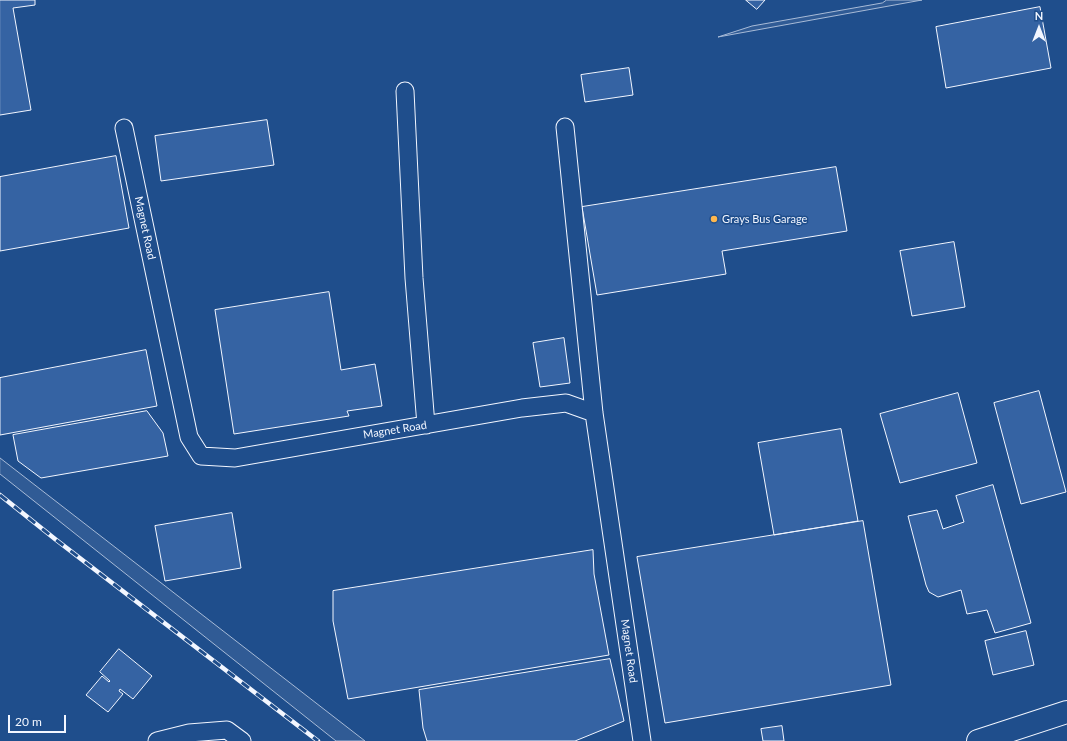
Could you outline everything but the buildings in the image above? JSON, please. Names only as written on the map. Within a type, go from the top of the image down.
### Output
[{"type":"main road","points":[[978,741],[1067,712]]},
{"type":"street","points":[[405,91],[414,278],[426,425]]},
{"type":"street","points":[[565,127],[594,413]]},
{"type":"street","name":"Magnet Road","points":[[124,128],[189,437],[201,456],[235,458],[522,408],[566,403],[594,413],[642,741]]},
{"type":"street","points":[[157,741],[189,733],[227,730],[242,741]]},
{"type":"shaded area","points":[[887,0],[922,0],[718,37],[752,26],[882,3]]},
{"type":"shaded area","points":[[0,458],[365,741],[336,741],[0,474]]},
{"type":"railway","points":[[0,495],[318,741]]},
{"type":"place","name":"Grays Bus Garage","points":[[714,219]]}]
